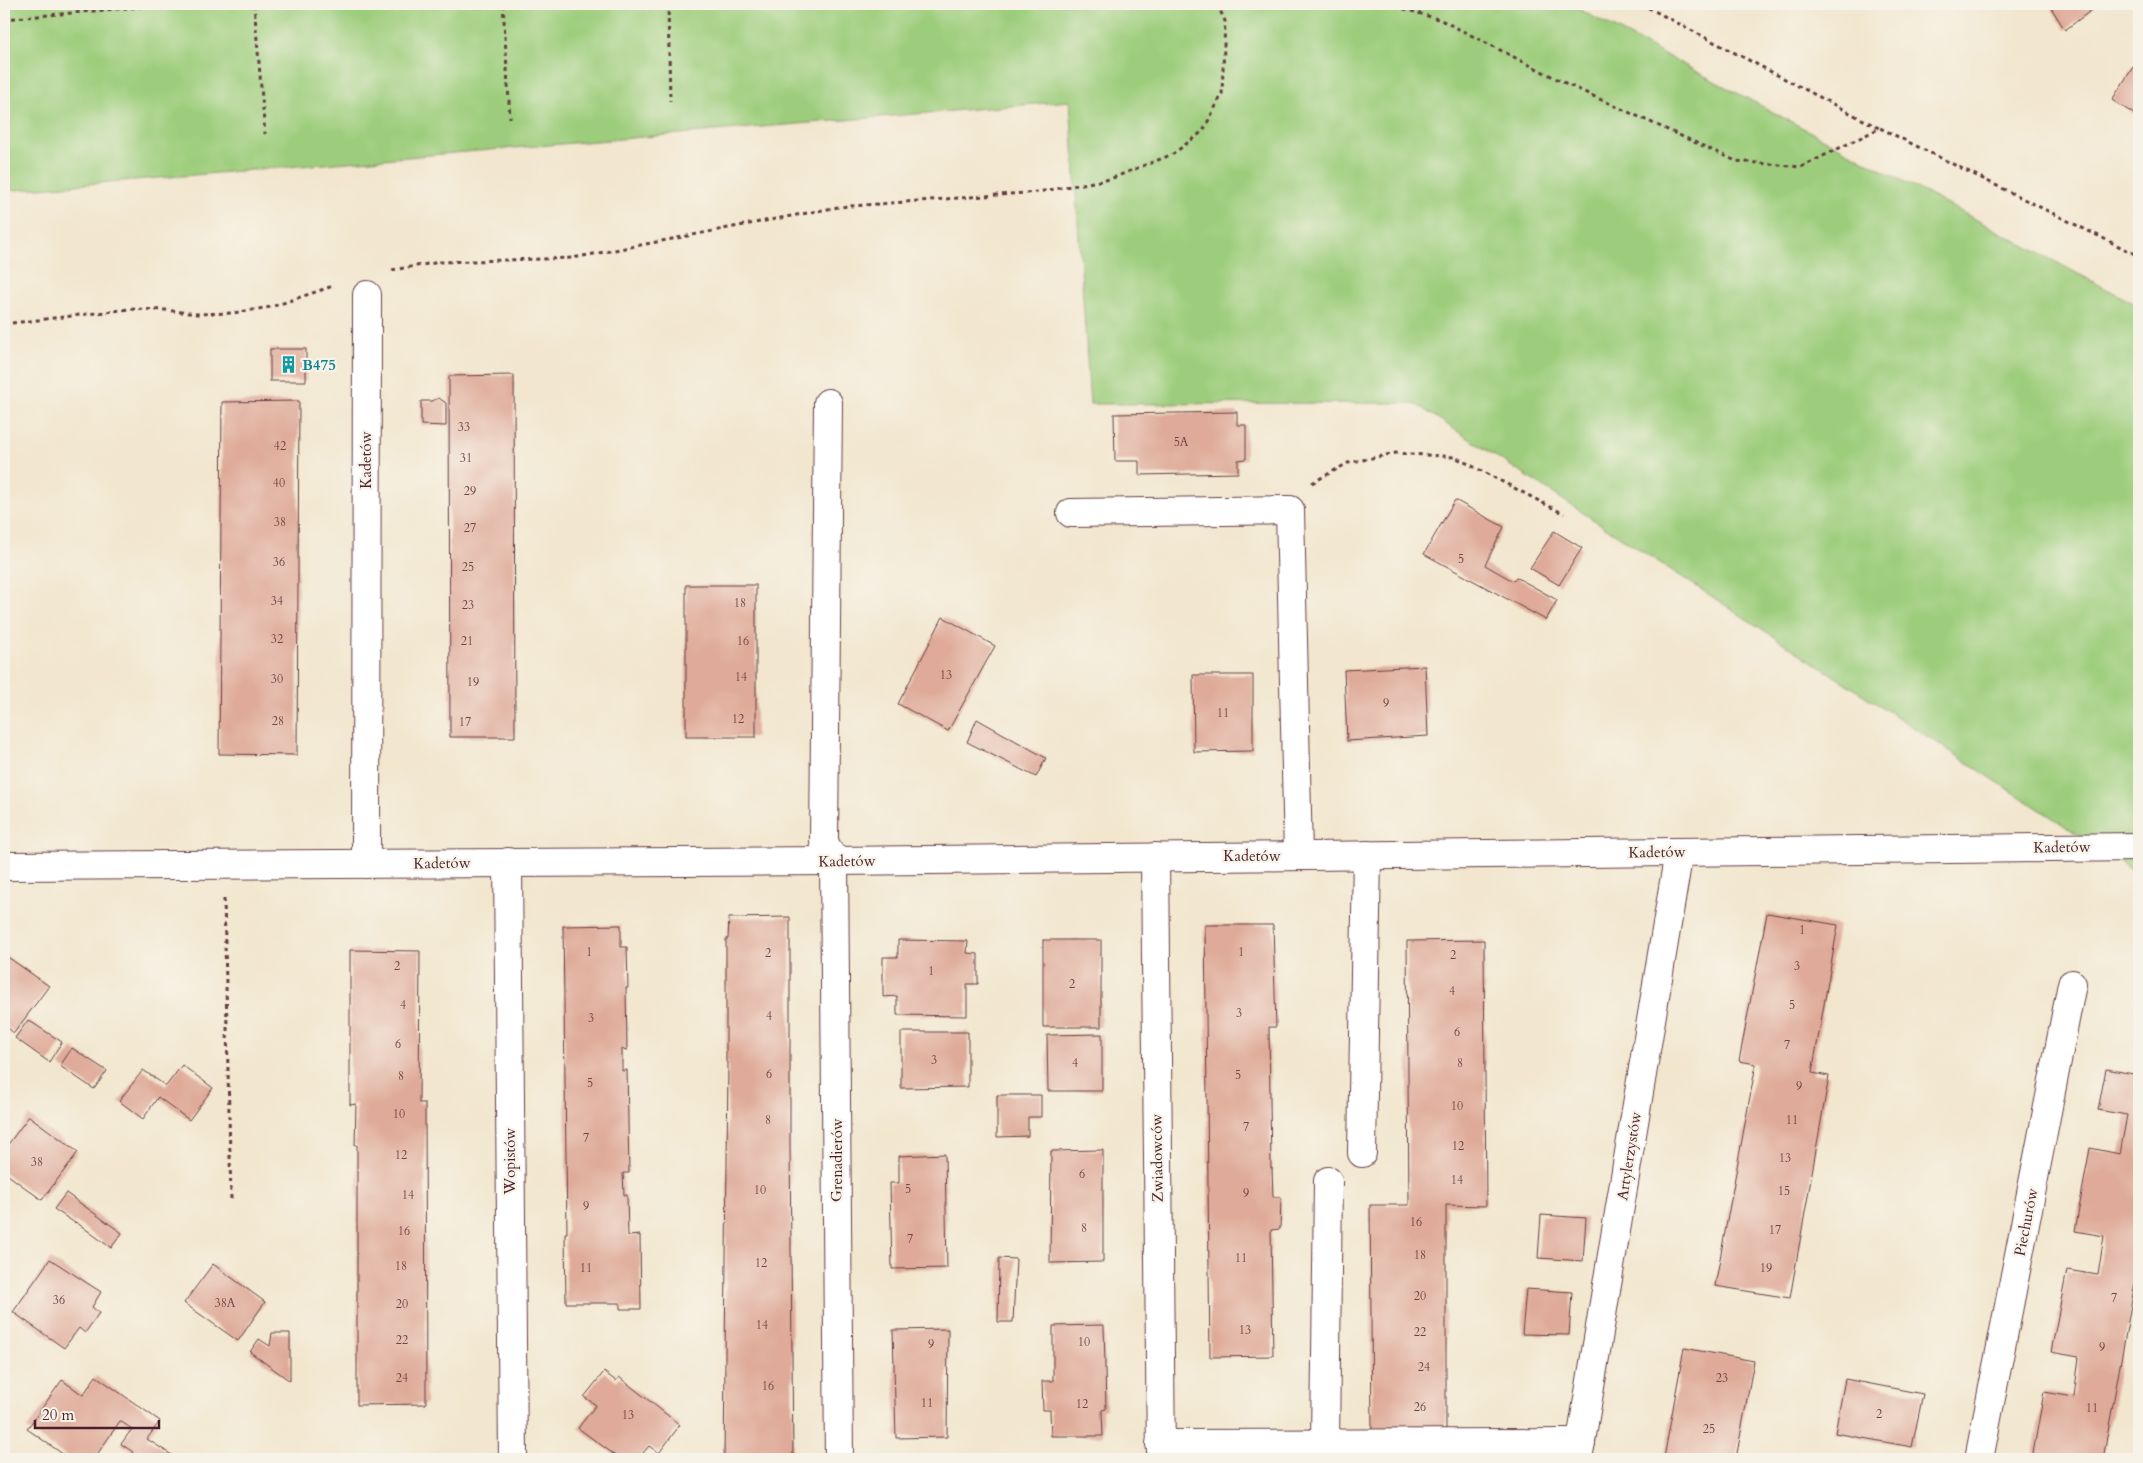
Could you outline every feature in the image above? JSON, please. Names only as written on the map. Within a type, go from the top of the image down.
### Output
[{"type":"street","name":"Kadetów","points":[[366,864],[367,295]]},
{"type":"street","points":[[828,403],[824,842],[834,861]]},
{"type":"street","points":[[1071,513],[1290,510],[1298,856]]},
{"type":"street","name":"Kadetów","points":[[4,866],[834,861],[2139,846]]},
{"type":"street","name":"Artylerzystów","points":[[1579,1451],[1679,852]]},
{"type":"street","points":[[1362,1153],[1366,855]]},
{"type":"street","name":"Zwiadowców","points":[[1154,857],[1161,1452]]},
{"type":"street","name":"Grenadierów","points":[[834,861],[838,1459]]},
{"type":"street","name":"Wopistów","points":[[508,862],[513,1459]]},
{"type":"street","name":"Piechurów","points":[[1979,1459],[2072,984]]},
{"type":"street","points":[[1325,1444],[1328,1181]]},
{"type":"street","points":[[1161,1452],[1325,1444],[1579,1451]]},
{"type":"path","points":[[126,4],[127,8]]},
{"type":"path","points":[[4,19],[185,4]]},
{"type":"path","points":[[254,4],[265,134]]},
{"type":"path","points":[[503,4],[510,118]]},
{"type":"path","points":[[668,4],[670,101]]},
{"type":"path","points":[[385,271],[440,262],[573,258],[838,207],[1038,192],[1110,179],[1173,154],[1203,131],[1222,94],[1225,21],[1217,4]]},
{"type":"path","points":[[1388,4],[1441,20],[1571,86],[1736,161],[1801,167],[1880,128]]},
{"type":"path","points":[[1641,4],[1880,128],[2139,256]]},
{"type":"path","points":[[4,324],[130,308],[197,314],[233,313],[271,307],[338,284]]},
{"type":"path","points":[[1290,510],[1310,484],[1348,463],[1396,453],[1455,457],[1564,514]]},
{"type":"path","points":[[223,866],[231,1199]]},
{"type":"green space","points":[[4,4],[1569,4],[2139,306],[2139,874],[1414,403],[1090,404],[1070,101],[4,191]]},
{"type":"building","points":[[2054,4],[2089,4],[2093,9],[2065,30],[2050,6]]},
{"type":"building","points":[[2133,67],[2139,71],[2139,106],[2134,114],[2112,100]]},
{"type":"building","points":[[4,255],[7,275],[4,277]]},
{"type":"building","name":"B475","points":[[270,349],[306,349],[306,381],[270,381]]},
{"type":"building","points":[[514,375],[515,737],[450,737],[449,376]]},
{"type":"building","points":[[439,398],[446,403],[446,426],[421,425],[421,401],[432,401]]},
{"type":"building","points":[[299,401],[297,755],[219,754],[222,402]]},
{"type":"building","points":[[1237,412],[1237,425],[1246,425],[1246,459],[1238,460],[1238,473],[1139,475],[1139,461],[1115,461],[1114,414]]},
{"type":"building","points":[[1455,500],[1504,527],[1485,565],[1513,581],[1516,577],[1557,600],[1546,620],[1424,554]]},
{"type":"building","points":[[1554,531],[1582,548],[1559,585],[1530,568]]},
{"type":"building","points":[[686,585],[756,585],[756,737],[686,737]]},
{"type":"building","points":[[943,617],[995,646],[948,731],[898,704]]},
{"type":"building","points":[[1425,666],[1428,736],[1347,741],[1344,670]]},
{"type":"building","points":[[1193,675],[1253,675],[1253,751],[1194,752]]},
{"type":"building","points":[[977,719],[1046,758],[1036,777],[967,742]]},
{"type":"building","points":[[1767,913],[1838,925],[1812,1073],[1829,1076],[1790,1298],[1715,1286],[1756,1064],[1739,1061]]},
{"type":"building","points":[[790,917],[793,1459],[724,1459],[728,1062],[726,1062],[726,939],[728,939],[729,918]]},
{"type":"building","points":[[621,925],[621,947],[627,947],[628,988],[626,988],[627,1050],[622,1049],[622,1071],[627,1070],[629,1173],[623,1173],[624,1195],[627,1195],[628,1236],[640,1235],[641,1309],[620,1309],[620,1303],[566,1303],[565,1233],[567,1233],[563,926]]},
{"type":"building","points":[[1205,925],[1273,925],[1276,1027],[1269,1027],[1271,1168],[1273,1197],[1281,1197],[1280,1229],[1271,1230],[1273,1356],[1210,1357]]},
{"type":"building","points":[[898,940],[968,941],[967,953],[978,954],[978,984],[967,984],[967,1016],[897,1015],[897,996],[883,997],[883,957],[898,957]]},
{"type":"building","points":[[1043,940],[1101,940],[1101,1027],[1043,1027]]},
{"type":"building","points":[[1484,940],[1486,1206],[1446,1205],[1446,1431],[1372,1430],[1370,1205],[1409,1205],[1407,941]]},
{"type":"building","points":[[350,950],[420,951],[419,1103],[425,1103],[426,1404],[357,1405],[357,1145],[355,1145],[356,1104],[350,1105]]},
{"type":"building","points":[[5,955],[49,986],[14,1033],[4,1025]]},
{"type":"building","points":[[28,1020],[62,1042],[49,1062],[15,1038]]},
{"type":"building","points":[[901,1032],[968,1032],[968,1087],[901,1088]]},
{"type":"building","points":[[1102,1034],[1102,1091],[1048,1091],[1047,1035]]},
{"type":"building","points":[[72,1048],[107,1071],[94,1089],[60,1066]]},
{"type":"building","points":[[182,1065],[213,1088],[189,1120],[158,1097],[143,1119],[119,1101],[143,1070],[166,1086]]},
{"type":"building","points":[[2106,1069],[2139,1075],[2139,1261],[2103,1459],[2032,1459],[2044,1392],[2074,1397],[2079,1357],[2051,1352],[2067,1270],[2098,1275],[2104,1236],[2075,1231],[2090,1148],[2120,1154],[2127,1115],[2098,1110]]},
{"type":"building","points":[[997,1095],[1041,1095],[1041,1117],[1028,1117],[1028,1136],[997,1137]]},
{"type":"building","points":[[29,1116],[78,1152],[42,1200],[4,1172],[4,1150]]},
{"type":"building","points":[[1103,1150],[1103,1262],[1050,1263],[1051,1151]]},
{"type":"building","points":[[945,1154],[947,1268],[892,1269],[890,1183],[899,1183],[899,1156]]},
{"type":"building","points":[[66,1193],[122,1233],[111,1248],[76,1222],[54,1209]]},
{"type":"building","points":[[1541,1215],[1586,1218],[1583,1261],[1538,1258]]},
{"type":"building","points":[[999,1258],[1016,1259],[1013,1322],[998,1322]]},
{"type":"building","points":[[50,1259],[101,1292],[92,1307],[99,1313],[85,1333],[79,1328],[64,1348],[13,1312]]},
{"type":"building","points":[[213,1264],[265,1302],[238,1341],[184,1303]]},
{"type":"building","points":[[1526,1289],[1572,1292],[1569,1335],[1522,1334]]},
{"type":"building","points":[[1104,1325],[1106,1409],[1102,1410],[1103,1436],[1051,1436],[1050,1410],[1043,1410],[1042,1381],[1053,1381],[1053,1326]]},
{"type":"building","points":[[948,1329],[947,1437],[896,1438],[893,1330]]},
{"type":"building","points":[[272,1333],[290,1333],[290,1381],[250,1352],[259,1339],[270,1346]]},
{"type":"building","points":[[1684,1348],[1754,1361],[1736,1459],[1664,1458]]},
{"type":"building","points":[[604,1372],[616,1381],[619,1377],[680,1425],[659,1453],[649,1446],[638,1459],[620,1459],[578,1428],[596,1405],[584,1397]]},
{"type":"building","points":[[96,1376],[160,1421],[147,1439],[178,1459],[132,1459],[129,1457],[133,1452],[121,1444],[132,1429],[120,1421],[94,1459],[70,1459],[27,1429],[62,1380],[83,1395]]},
{"type":"building","points":[[1845,1379],[1923,1394],[1912,1447],[1835,1433]]},
{"type":"place","name":"B475","points":[[288,365]]}]
